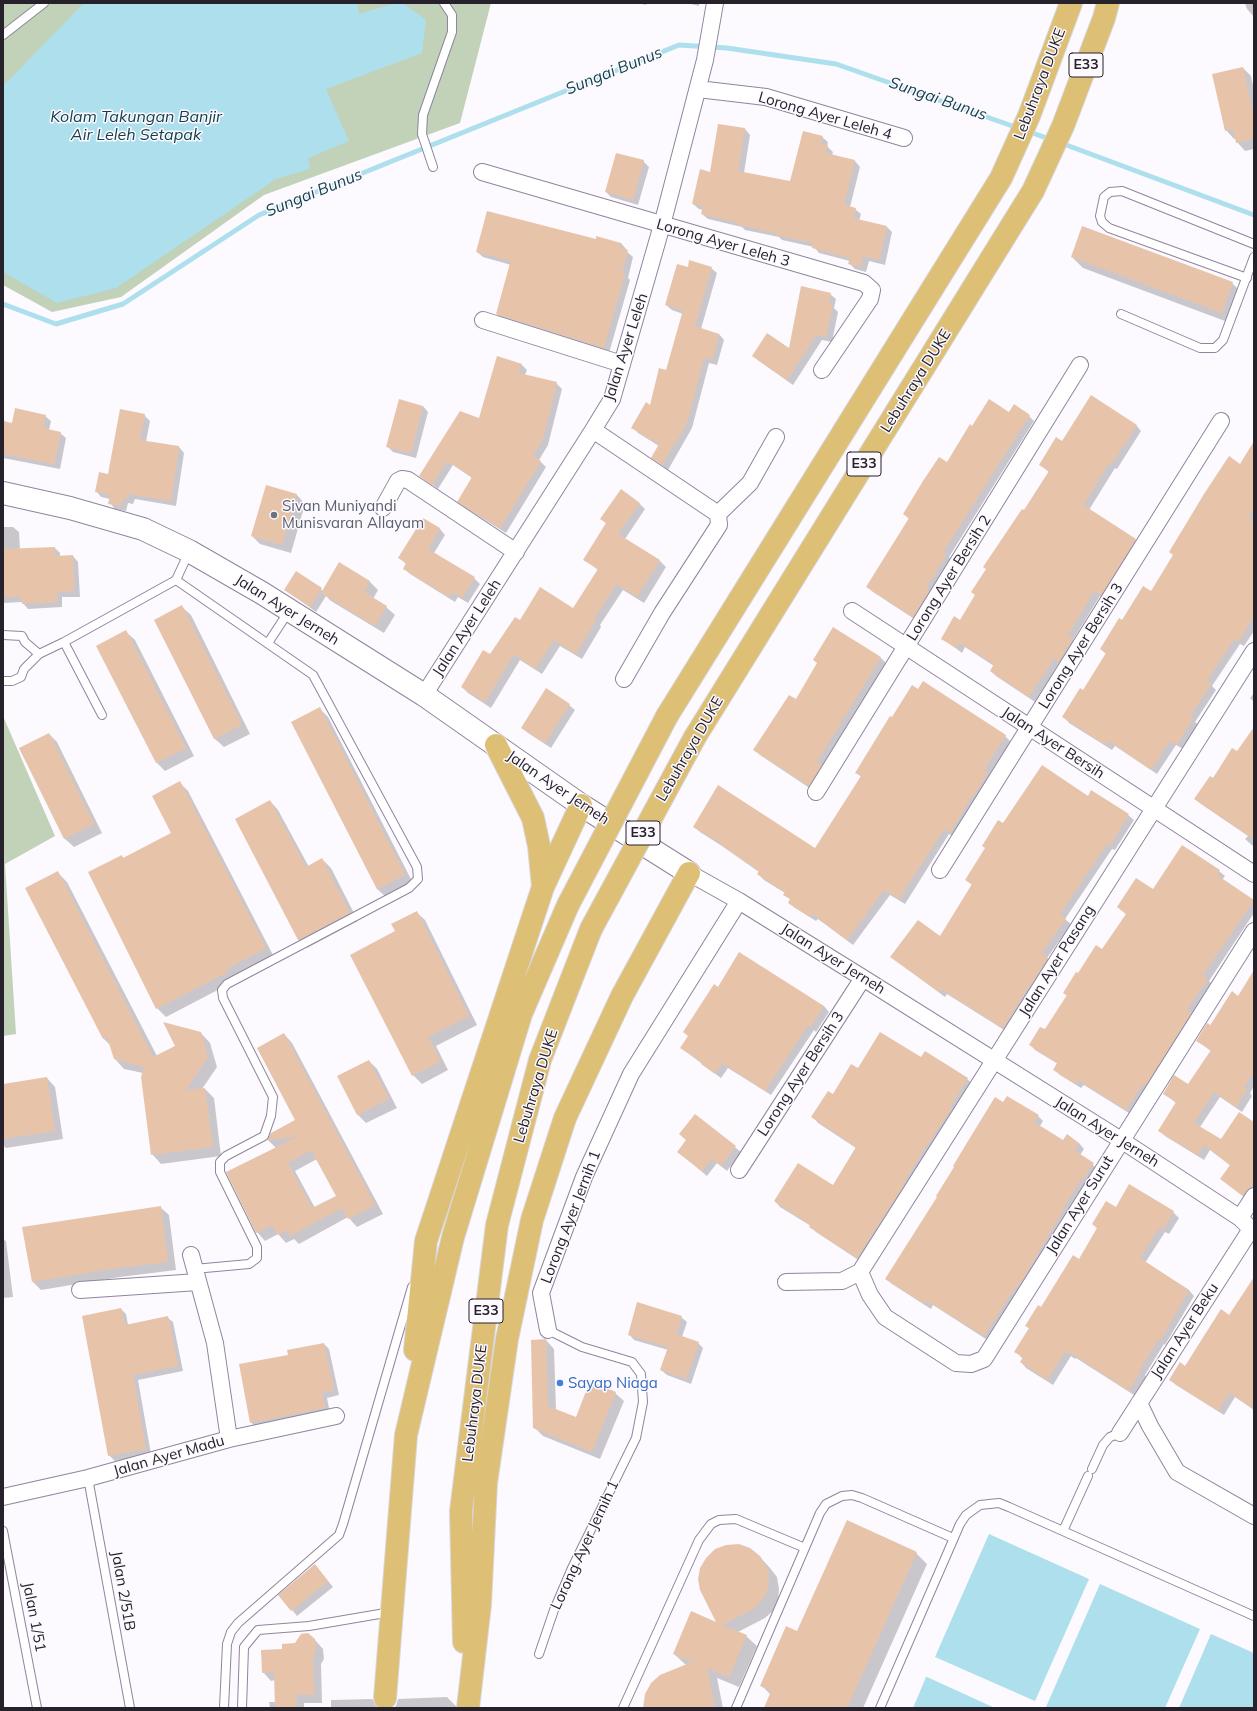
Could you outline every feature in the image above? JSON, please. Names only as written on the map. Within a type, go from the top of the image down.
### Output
[{"type":"highway","points":[[1047,66],[1058,3]]},
{"type":"highway","name":"Lebuhraya DUKE","points":[[385,1698],[406,1435],[453,1237],[521,1014],[568,906],[667,716],[1001,178],[1029,116],[1071,3]]},
{"type":"highway","name":"Lebuhraya DUKE","points":[[467,1708],[461,1511],[497,1225],[540,1060],[592,929],[694,737],[1033,191],[1063,126],[1108,8]]},
{"type":"highway","points":[[496,745],[533,818],[540,846],[543,887]]},
{"type":"highway","points":[[406,1435],[426,1241],[543,887],[581,805]]},
{"type":"highway","points":[[467,1708],[480,1604],[486,1483],[507,1339],[532,1220],[565,1118],[622,996],[689,873]]},
{"type":"main road","name":"Jalan Ayer Jerneh","points":[[3,493],[70,508],[142,529],[189,551],[289,610],[424,695],[581,805],[689,873]]},
{"type":"street","name":"Jalan Ayer Leleh","points":[[424,695],[612,399],[662,225],[698,88],[705,60],[715,3]]},
{"type":"street","name":"Lorong Ayer Leleh 4","points":[[698,88],[766,97],[904,138]]},
{"type":"street","name":"Lorong Ayer Leleh 3","points":[[482,172],[864,283],[872,290],[870,299],[822,370]]},
{"type":"street","points":[[483,320],[622,364]]},
{"type":"street","name":"Lorong Ayer Bersih 2","points":[[816,792],[1080,364]]},
{"type":"street","name":"Lorong Ayer Bersih 3","points":[[940,870],[1221,421]]},
{"type":"street","points":[[593,430],[718,514]]},
{"type":"street","points":[[718,514],[750,483],[776,437]]},
{"type":"street","points":[[383,508],[398,481],[402,479],[408,480],[516,552]]},
{"type":"street","points":[[624,679],[662,613],[719,525],[718,514]]},
{"type":"street","name":"Jalan Ayer Bersih","points":[[852,611],[1254,874]]},
{"type":"street","name":"Jalan Ayer Pasang","points":[[860,1272],[1254,651]]},
{"type":"street","name":"Jalan Ayer Jerneh","points":[[689,873],[739,901],[1121,1140],[1248,1226]]},
{"type":"street","name":"Lorong Ayer Jernih 1","points":[[548,1330],[541,1293],[584,1177],[631,1074],[739,901]]},
{"type":"street","name":"Jalan Ayer Surut","points":[[860,1272],[870,1295],[885,1317],[956,1363],[971,1364],[984,1359],[1254,931]]},
{"type":"street","name":"Lorong Ayer Bersih 3","points":[[739,1170],[863,978]]},
{"type":"street","name":"Jalan Ayer Beku","points":[[1120,1433],[1140,1403],[1248,1226],[1254,1196]]},
{"type":"street","points":[[80,1290],[194,1269],[215,1343],[229,1439]]},
{"type":"street","points":[[786,1282],[842,1281],[860,1272]]},
{"type":"street","points":[[1140,1403],[1150,1426],[1177,1472],[1254,1516]]},
{"type":"street","name":"Jalan Ayer Madu","points":[[3,1497],[88,1478],[229,1439],[336,1416]]},
{"type":"lane","points":[[3,35],[44,3]]},
{"type":"lane","points":[[433,166],[422,134],[423,115],[452,32],[452,15],[444,3]]},
{"type":"lane","points":[[1247,278],[1109,228],[1102,222],[1100,216],[1104,197],[1110,192],[1122,190],[1254,244]]},
{"type":"lane","points":[[1120,314],[1200,348],[1215,348],[1224,340],[1254,257]]},
{"type":"lane","points":[[3,681],[12,681],[22,677],[24,669],[40,654],[176,580],[189,551]]},
{"type":"lane","points":[[176,580],[313,675],[417,868],[418,879],[410,888],[227,984],[222,990],[223,998],[273,1097],[271,1116],[264,1136],[226,1156],[220,1162],[220,1172],[257,1247],[257,1258],[249,1264],[194,1269]]},
{"type":"lane","points":[[268,643],[289,610]]},
{"type":"lane","points":[[3,635],[22,636],[25,642],[40,654]]},
{"type":"lane","points":[[64,642],[102,715]]},
{"type":"lane","points":[[224,1708],[227,1644],[230,1632],[238,1623],[338,1535],[343,1524],[426,1241]]},
{"type":"lane","name":"Lorong Ayer Jernih 1","points":[[539,1654],[554,1610],[572,1568],[636,1438],[643,1402],[641,1374],[632,1362],[582,1347],[548,1330]]},
{"type":"lane","points":[[1063,1531],[1103,1445],[1110,1437],[1120,1433]]},
{"type":"lane","name":"Jalan 2/51B","points":[[88,1478],[130,1708]]},
{"type":"lane","points":[[736,1708],[820,1513],[826,1504],[842,1496],[852,1495],[953,1538]]},
{"type":"lane","points":[[880,1708],[953,1538],[966,1515],[980,1505],[999,1503],[1009,1507],[1254,1616]]},
{"type":"lane","points":[[623,1708],[699,1540],[711,1524],[719,1520],[736,1519],[805,1548]]},
{"type":"lane","name":"Jalan 1/51","points":[[3,1531],[37,1708]]},
{"type":"lane","points":[[242,1708],[244,1647],[258,1630],[308,1626],[392,1611]]},
{"type":"green space","name":"Kolam Takungan Banjir Air Leleh Setapak","points":[[3,3],[491,3],[460,123],[264,195],[121,297],[52,312],[3,285]]},
{"type":"green space","points":[[3,716],[55,836],[5,864],[16,1034],[3,1036]]},
{"type":"water","name":"Kolam Takungan Banjir Air Leleh Setapak","points":[[84,3],[357,3],[359,14],[396,3],[403,3],[426,20],[422,53],[326,89],[349,141],[308,158],[310,169],[276,179],[116,288],[57,303],[3,272],[3,86]]},
{"type":"water","points":[[989,1534],[1089,1579],[1035,1701],[935,1657]]},
{"type":"water","points":[[1100,1584],[1200,1629],[1165,1708],[1046,1707]]},
{"type":"water","points":[[1211,1634],[1254,1653],[1254,1708],[1179,1708]]},
{"type":"water","points":[[927,1677],[995,1708],[913,1708]]},
{"type":"building","points":[[1243,67],[1254,117],[1254,139],[1236,143],[1233,129],[1225,131],[1212,74]]},
{"type":"building","points":[[718,124],[745,128],[738,171],[790,181],[803,131],[823,136],[821,144],[828,145],[826,153],[855,160],[844,205],[856,208],[853,218],[887,226],[879,260],[863,256],[861,267],[848,264],[850,258],[812,248],[813,243],[776,235],[776,233],[739,225],[739,223],[701,214],[703,206],[692,204],[700,169],[710,172]]},
{"type":"building","points":[[616,153],[644,160],[633,200],[605,192]]},
{"type":"building","points":[[487,211],[596,239],[596,236],[621,243],[620,248],[628,250],[622,273],[625,274],[604,348],[496,314],[510,261],[476,252]]},
{"type":"building","points":[[1082,226],[1233,282],[1222,313],[1071,257]]},
{"type":"building","points":[[689,260],[712,267],[695,326],[719,334],[712,360],[704,358],[687,423],[662,465],[651,458],[659,444],[631,428],[646,402],[650,405],[659,368],[666,370],[683,310],[665,305],[677,264],[688,267]]},
{"type":"building","points":[[801,286],[831,293],[829,304],[833,305],[826,337],[816,335],[787,380],[752,356],[767,333],[789,348]]},
{"type":"building","points":[[497,356],[522,364],[519,373],[557,382],[543,439],[533,456],[541,461],[500,528],[457,502],[472,477],[447,461],[432,485],[419,476],[460,411],[479,418]]},
{"type":"building","points":[[1091,395],[1137,425],[1111,465],[1109,463],[1084,504],[1136,539],[1101,595],[1094,591],[1068,635],[1073,638],[1059,661],[1054,658],[1029,697],[990,671],[994,664],[959,643],[956,648],[941,639],[954,616],[960,620],[975,595],[971,592],[986,569],[983,567],[1022,509],[1024,510],[1049,471],[1039,465],[1056,437],[1062,441]]},
{"type":"building","points":[[399,399],[423,406],[411,453],[386,447]]},
{"type":"building","points":[[989,399],[1009,412],[1014,404],[1030,415],[943,552],[947,554],[926,588],[929,591],[913,617],[866,587],[909,518],[903,514],[923,481],[939,457],[947,462],[970,424],[972,426]]},
{"type":"building","points":[[15,408],[46,415],[43,428],[61,432],[54,464],[3,454],[3,421],[12,423]]},
{"type":"building","points":[[120,409],[145,414],[140,440],[179,446],[171,501],[129,494],[128,499],[123,498],[121,506],[108,504],[110,495],[95,492],[99,472],[108,474]]},
{"type":"building","points":[[1254,441],[1254,509],[1248,518],[1254,522],[1254,617],[1238,642],[1234,639],[1207,681],[1211,684],[1190,716],[1193,718],[1177,745],[1170,741],[1151,770],[1109,741],[1106,745],[1062,717],[1080,688],[1083,690],[1106,653],[1100,649],[1119,618],[1122,620],[1143,586],[1151,591],[1173,555],[1169,552],[1229,456],[1240,464]]},
{"type":"building","name":"Sivan Muniyandi Munisvaran Allayam","points":[[266,485],[297,494],[282,545],[251,536]]},
{"type":"building","points":[[621,489],[640,503],[618,534],[660,560],[637,597],[616,584],[594,619],[596,620],[576,654],[554,640],[535,669],[514,654],[485,702],[461,687],[483,650],[490,654],[515,617],[520,620],[540,587],[573,608],[598,569],[583,560],[606,523],[600,519]]},
{"type":"building","points":[[423,518],[440,528],[428,549],[475,577],[462,598],[452,592],[449,597],[403,569],[406,563],[398,558]]},
{"type":"building","points":[[55,547],[55,556],[73,555],[74,591],[57,592],[57,602],[22,604],[21,597],[3,597],[3,549]]},
{"type":"building","points":[[339,562],[370,581],[364,592],[387,606],[375,626],[321,593]]},
{"type":"building","points":[[296,571],[322,588],[310,607],[284,590]]},
{"type":"building","points":[[182,605],[242,725],[214,739],[154,620]]},
{"type":"building","points":[[833,627],[881,657],[817,762],[822,765],[809,786],[753,750],[789,695],[796,699],[817,663],[813,660]]},
{"type":"building","points":[[126,630],[186,748],[156,763],[96,646]]},
{"type":"building","points":[[923,681],[1006,735],[984,770],[988,772],[950,833],[944,829],[899,899],[884,890],[847,940],[812,914],[810,917],[788,903],[790,899],[783,895],[785,892],[757,874],[759,871],[721,845],[722,844],[693,827],[718,785],[815,848],[861,776],[855,773],[890,716],[892,717],[912,685],[918,689]]},
{"type":"building","points":[[546,688],[570,704],[545,743],[521,728]]},
{"type":"building","points":[[320,707],[405,875],[377,889],[291,722]]},
{"type":"building","points":[[1254,727],[1254,839],[1194,799],[1210,776],[1213,778],[1232,748],[1237,751]]},
{"type":"building","points":[[49,733],[94,824],[64,839],[19,748]]},
{"type":"building","points":[[1042,765],[1088,796],[1091,790],[1129,814],[1110,846],[1107,844],[1060,914],[1066,918],[1042,953],[1048,958],[1003,1028],[941,989],[939,992],[890,957],[918,920],[940,936],[972,884],[965,880],[985,848],[982,846],[998,820],[1003,823]]},
{"type":"building","points":[[180,781],[266,948],[226,969],[228,972],[156,1009],[88,872],[122,855],[123,858],[171,833],[152,796]]},
{"type":"building","points":[[270,800],[306,867],[322,858],[350,913],[298,940],[235,819]]},
{"type":"building","points":[[1182,845],[1220,870],[1217,875],[1254,900],[1203,975],[1208,979],[1187,1010],[1191,1013],[1145,1086],[1142,1085],[1126,1110],[1078,1080],[1076,1084],[1053,1070],[1057,1063],[1029,1045],[1040,1027],[1045,1029],[1067,995],[1063,993],[1076,972],[1078,973],[1096,945],[1102,949],[1126,914],[1117,907],[1136,878],[1153,889]]},
{"type":"building","points":[[58,871],[153,1057],[175,1046],[163,1022],[201,1032],[208,1057],[186,1090],[205,1088],[213,1147],[151,1155],[141,1077],[144,1067],[114,1059],[107,1037],[103,1039],[25,888]]},
{"type":"building","points":[[417,911],[469,1016],[428,1037],[441,1061],[412,1076],[350,955],[395,931],[391,924]]},
{"type":"building","points":[[739,952],[824,1006],[811,1027],[808,1025],[765,1091],[722,1063],[715,1074],[701,1064],[702,1062],[680,1048],[688,1036],[683,1032],[714,984],[718,987]]},
{"type":"building","points":[[1254,970],[1254,1071],[1244,1087],[1247,1089],[1236,1107],[1214,1092],[1194,1123],[1221,1139],[1239,1112],[1254,1122],[1254,1183],[1243,1196],[1220,1179],[1230,1165],[1204,1145],[1198,1155],[1158,1131],[1176,1102],[1163,1094],[1174,1075],[1188,1084],[1211,1050],[1196,1041],[1207,1023],[1210,1025],[1211,1024],[1232,991],[1238,996]]},
{"type":"building","points":[[880,1032],[921,1057],[925,1051],[968,1078],[950,1107],[952,1108],[925,1148],[904,1182],[905,1183],[857,1258],[809,1227],[810,1225],[774,1201],[798,1163],[833,1185],[856,1147],[811,1117],[828,1091],[833,1094],[851,1064],[858,1068]]},
{"type":"building","points":[[284,1033],[375,1205],[348,1219],[342,1208],[290,1236],[287,1230],[277,1235],[272,1225],[256,1233],[226,1172],[297,1137],[267,1140],[271,1133],[295,1120],[257,1048]],"holes":[[[311,1150],[336,1196],[312,1208],[288,1163]]]},
{"type":"building","points":[[369,1060],[389,1099],[357,1115],[337,1076]]},
{"type":"building","points":[[47,1077],[55,1131],[3,1139],[3,1084]]},
{"type":"building","points":[[1007,1096],[1039,1115],[1034,1122],[1063,1140],[1067,1134],[1079,1143],[1074,1150],[1094,1163],[1083,1179],[1082,1178],[1063,1208],[1064,1209],[1018,1287],[1016,1286],[984,1336],[927,1301],[925,1304],[885,1279],[937,1197],[936,1196],[954,1167],[953,1166],[995,1097],[1003,1102]]},
{"type":"building","points":[[695,1114],[736,1146],[721,1166],[711,1159],[702,1171],[677,1152],[686,1140],[679,1134]]},
{"type":"building","points":[[1129,1184],[1174,1211],[1163,1230],[1159,1228],[1140,1258],[1189,1290],[1160,1341],[1158,1340],[1140,1369],[1141,1370],[1129,1391],[1071,1353],[1065,1352],[1047,1380],[1020,1362],[1023,1357],[1014,1352],[1029,1328],[1025,1326],[1038,1305],[1041,1307],[1073,1255],[1079,1259],[1097,1228],[1092,1224],[1106,1201],[1116,1207]]},
{"type":"building","points":[[161,1206],[168,1262],[111,1269],[32,1282],[22,1227]]},
{"type":"building","points":[[1254,1277],[1254,1409],[1230,1393],[1218,1411],[1169,1380],[1180,1362],[1185,1366],[1221,1309],[1229,1315]]},
{"type":"building","points":[[637,1302],[682,1316],[676,1334],[699,1342],[686,1379],[660,1370],[668,1347],[628,1335]]},
{"type":"building","points":[[121,1308],[125,1325],[168,1316],[178,1366],[133,1375],[146,1449],[108,1456],[82,1316]]},
{"type":"building","points":[[546,1339],[548,1406],[576,1417],[590,1381],[616,1392],[592,1452],[533,1428],[531,1340]]},
{"type":"building","points":[[324,1343],[334,1390],[322,1393],[325,1408],[250,1423],[239,1364],[288,1355],[287,1350]]},
{"type":"building","points":[[847,1520],[917,1552],[847,1708],[764,1708],[771,1691],[760,1686],[786,1626],[797,1631]]},
{"type":"building","points":[[739,1544],[750,1548],[760,1556],[766,1566],[769,1578],[768,1590],[755,1608],[722,1625],[747,1635],[729,1677],[707,1668],[715,1708],[643,1708],[645,1694],[651,1683],[660,1675],[692,1662],[673,1654],[691,1611],[716,1622],[700,1590],[698,1579],[700,1568],[706,1558],[715,1549],[726,1545]]},
{"type":"building","points":[[315,1564],[328,1581],[291,1611],[278,1595]]},
{"type":"building","points":[[308,1633],[315,1639],[316,1650],[313,1656],[314,1695],[296,1695],[297,1708],[275,1708],[274,1672],[262,1673],[261,1650],[282,1649],[282,1644],[295,1643],[301,1634]]},
{"type":"waterway","name":"Sungai Bunus","points":[[3,304],[56,324],[123,304],[259,215],[679,45],[727,48],[836,64],[1018,128]]},
{"type":"waterway","name":"Sungai Bunus","points":[[1027,131],[1052,140]]},
{"type":"waterway","name":"Sungai Bunus","points":[[1061,143],[1254,215]]},
{"type":"place","name":"Sivan Muniyandi Munisvaran Allayam","points":[[274,515]]},
{"type":"place","name":"Sayap Niaga","points":[[560,1383]]}]
